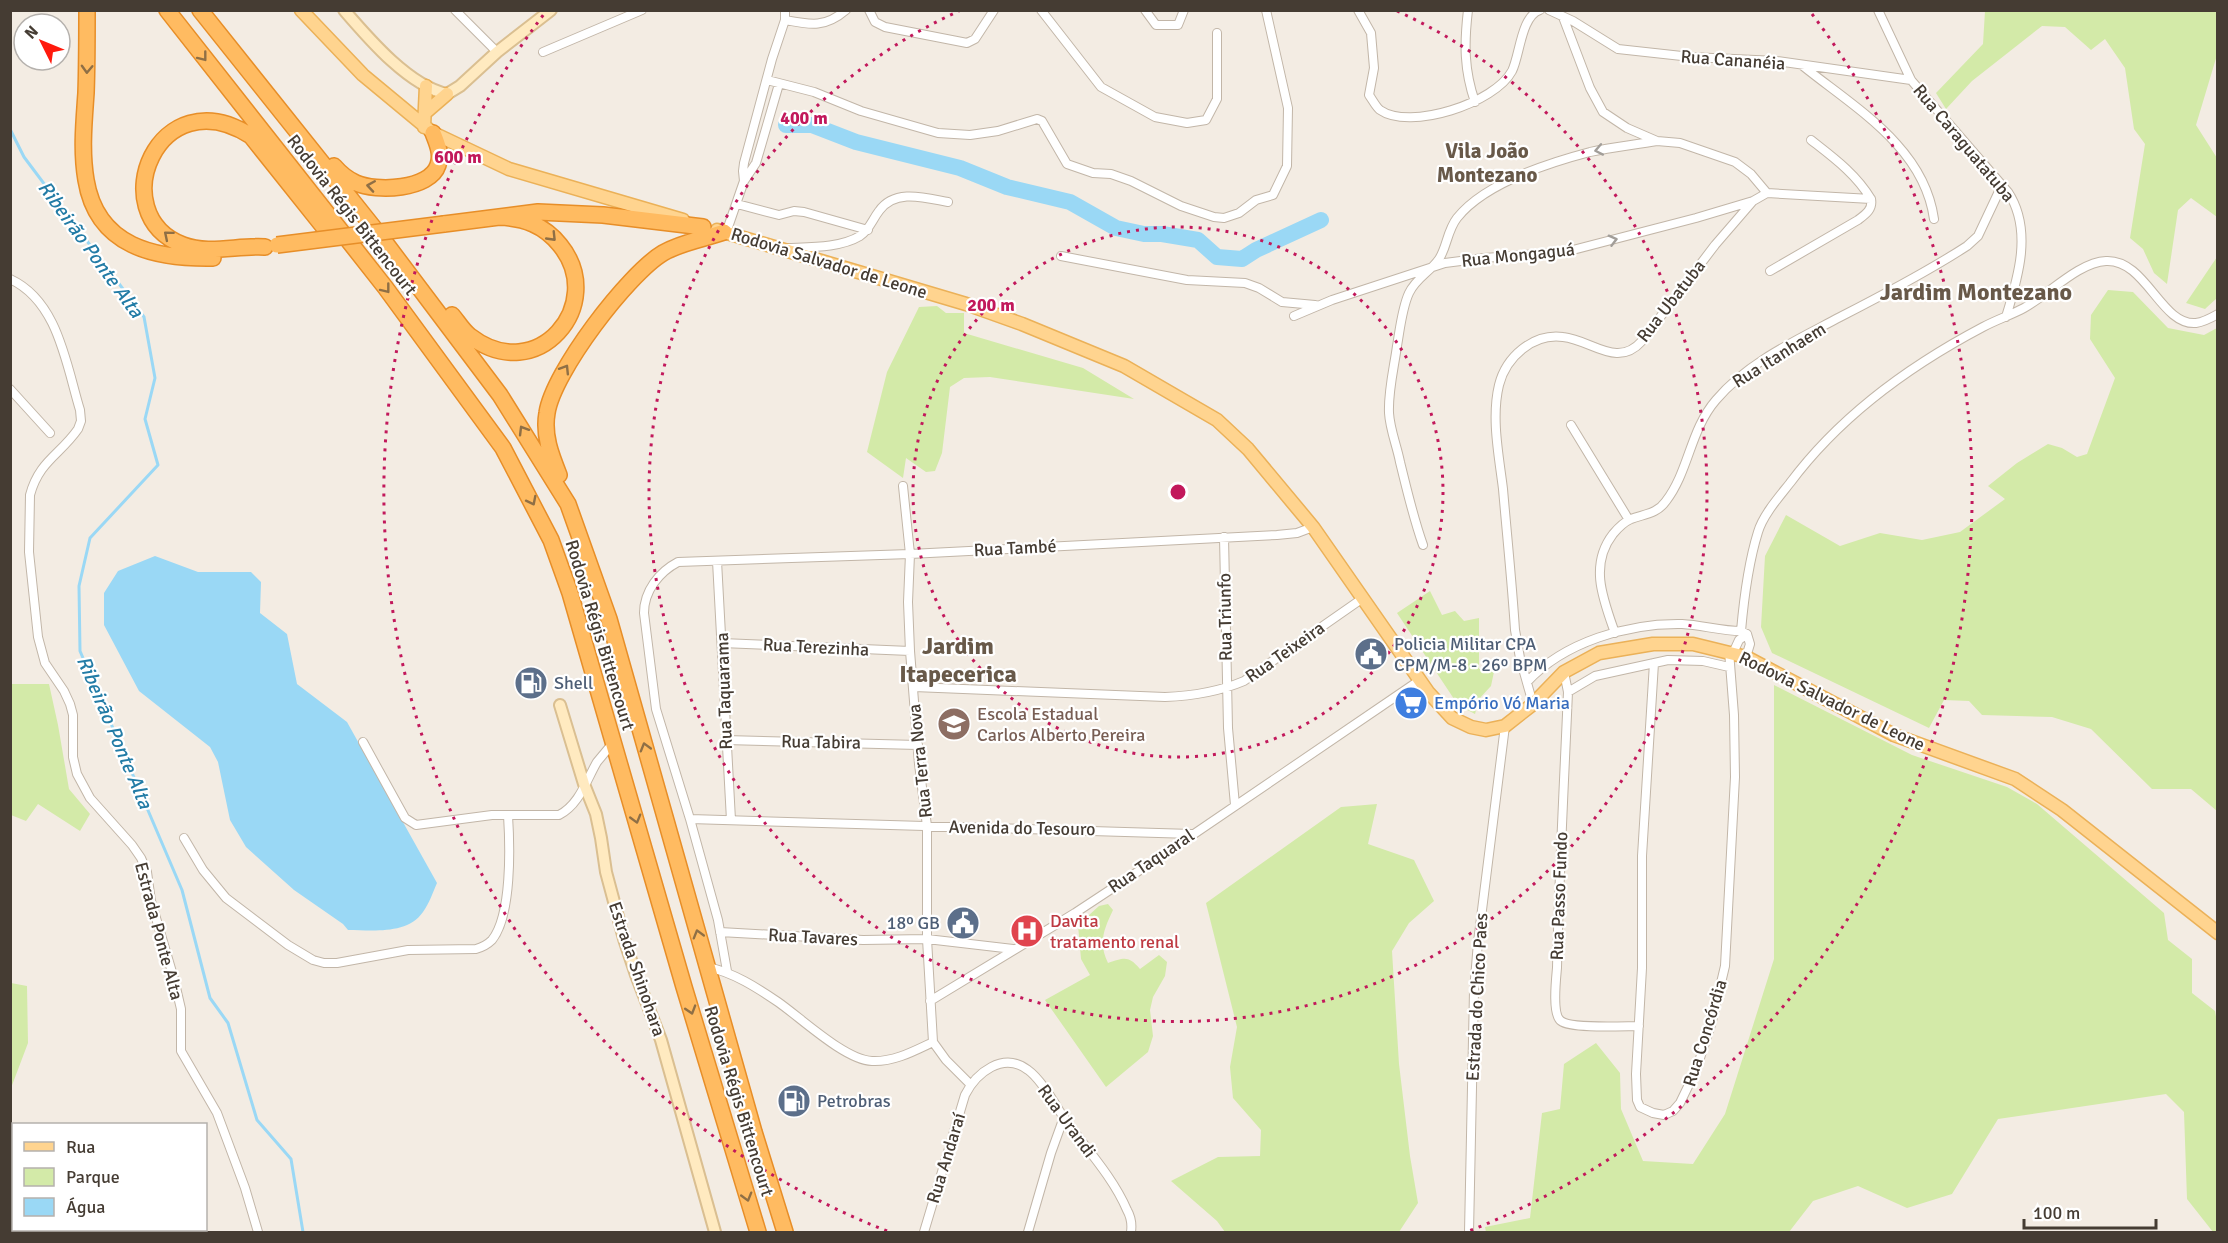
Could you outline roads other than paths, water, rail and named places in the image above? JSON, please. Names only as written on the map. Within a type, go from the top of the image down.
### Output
[{"type":"highway","points":[[87,10],[84,158],[89,194],[107,225],[133,245],[171,257],[234,257],[271,246]]},
{"type":"highway","name":"Rodovia Régis Bittencourt","points":[[167,10],[480,414],[523,483],[551,540],[570,593],[758,1233]]},
{"type":"highway","name":"Rodovia Régis Bittencourt","points":[[200,10],[378,233],[500,395],[568,504],[609,619],[771,1194],[784,1233]]},
{"type":"highway","points":[[226,43],[253,67],[338,171],[356,183],[367,187],[392,187],[416,184],[428,178],[438,166],[440,158],[439,150],[428,130]]},
{"type":"highway","points":[[366,265],[341,247],[306,206],[251,136],[242,130],[229,124],[208,121],[184,125],[164,139],[152,156],[144,178],[143,189],[148,208],[159,227],[174,240],[198,249],[271,246],[444,224],[499,217],[537,212],[614,216],[703,227]]},
{"type":"highway","points":[[378,233],[469,336],[497,351],[514,353],[531,351],[550,340],[566,320],[575,299],[573,268],[563,249],[546,230],[532,223],[499,217]]},
{"type":"highway","points":[[568,504],[550,454],[546,429],[550,399],[563,371],[621,292],[648,264],[672,248],[725,232]]},
{"type":"main road","name":"Rodovia Salvador de Leone","points":[[301,10],[363,75],[428,130],[516,172],[966,304],[1047,333],[1124,366],[1217,420],[1238,437],[1313,526],[1437,703],[1452,718],[1470,727],[1486,730],[1505,726],[1533,704],[1564,672],[1599,653],[1653,644],[1693,644],[1731,652],[1746,657],[1894,735],[2026,785],[2062,810],[2217,933]]},
{"type":"main road","points":[[426,86],[425,113],[428,130]]},
{"type":"main road","points":[[425,113],[447,93]]},
{"type":"street","points":[[344,10],[392,59],[426,86],[447,93],[460,86],[497,52],[550,10]]},
{"type":"street","points":[[455,10],[497,52]]},
{"type":"street","points":[[543,52],[642,10]]},
{"type":"street","points":[[744,181],[744,163],[785,20],[785,10]]},
{"type":"street","points":[[785,20],[808,24],[827,23],[846,10]]},
{"type":"street","points":[[869,10],[875,22],[885,27],[967,43],[975,39],[994,10]]},
{"type":"street","points":[[1041,10],[1101,87],[1155,117],[1187,123],[1206,120],[1217,99],[1217,33]]},
{"type":"street","points":[[1145,10],[1156,25],[1178,25],[1184,10]]},
{"type":"street","points":[[767,80],[814,92],[861,111],[938,133],[970,135],[998,131],[1037,119],[1042,121],[1067,164],[1093,173],[1111,174],[1131,181],[1181,206],[1224,218],[1239,213],[1256,200],[1273,195],[1287,166],[1288,108],[1266,10]]},
{"type":"street","points":[[1358,10],[1371,33],[1374,68],[1369,95],[1380,110],[1401,117],[1439,114],[1475,102],[1491,93],[1512,71],[1530,17],[1540,10]]},
{"type":"street","points":[[1468,10],[1464,51],[1468,83],[1475,102]]},
{"type":"street","name":"Rua Cananéia","points":[[1549,10],[1618,49],[1691,57],[1777,61],[1911,80]]},
{"type":"street","name":"Rua Caraguatatuba","points":[[1878,10],[1911,80],[2002,186],[2016,206],[2022,248],[2006,317]]},
{"type":"street","points":[[1563,17],[1599,107],[1614,121],[1657,141]]},
{"type":"street","points":[[1802,65],[1867,117],[1901,148],[1917,169],[1929,197],[1934,219]]},
{"type":"street","points":[[725,232],[744,181],[756,163],[779,84]]},
{"type":"street","points":[[1770,271],[1858,220],[1871,209],[1871,199],[1863,185],[1851,172],[1811,140]]},
{"type":"street","points":[[1422,545],[1411,510],[1389,411],[1399,336],[1408,294],[1417,278],[1432,268],[1457,218],[1466,209],[1508,182],[1569,158],[1611,148],[1657,141],[1680,143],[1725,157],[1743,167],[1767,193],[1871,199]]},
{"type":"street","name":"Rua Itanhaem","points":[[1615,633],[1601,585],[1599,564],[1602,553],[1618,528],[1629,520],[1654,513],[1666,502],[1677,482],[1696,429],[1714,402],[1731,383],[1801,338],[1967,246],[1978,236],[2002,186]]},
{"type":"street","name":"Rua Ubatuba","points":[[1533,704],[1515,630],[1497,430],[1497,398],[1505,371],[1516,354],[1526,346],[1550,337],[1574,339],[1615,353],[1631,351],[1642,341],[1708,254],[1754,201],[1767,193]]},
{"type":"street","points":[[777,248],[844,242],[858,237],[868,230],[880,209],[900,197],[911,196],[948,202]]},
{"type":"street","name":"Rua Mongaguá","points":[[1294,316],[1319,305],[1445,263],[1565,252],[1754,201]]},
{"type":"street","points":[[736,204],[779,215],[794,211],[804,212],[868,230]]},
{"type":"street","name":"Rua Mongaguá","points":[[1061,256],[1181,279],[1245,283],[1259,288],[1282,302],[1319,305]]},
{"type":"street","points":[[1746,657],[1750,644],[1744,632],[1745,586],[1758,530],[1815,452],[1878,393],[1913,368],[1983,327],[2025,307],[2095,263],[2108,261],[2130,269],[2169,309],[2186,322],[2197,323],[2217,314]]},
{"type":"street","name":"Estrada Ponte Alta","points":[[10,279],[23,284],[34,293],[51,319],[80,410],[81,421],[78,429],[41,468],[30,495],[29,552],[38,637],[45,663],[70,704],[73,715],[73,758],[82,786],[132,845],[147,873],[151,901],[179,1000],[181,1051],[216,1113],[245,1188],[258,1233]]},
{"type":"street","points":[[12,394],[50,433]]},
{"type":"street","points":[[1571,425],[1629,520]]},
{"type":"street","name":"Rua Terra Nova","points":[[903,486],[910,554],[908,602],[910,651],[927,826],[927,939],[930,1001]]},
{"type":"street","name":"Rua També","points":[[728,971],[690,819],[658,717],[644,606],[659,576],[678,562],[910,554],[1297,533],[1313,526]]},
{"type":"street","name":"Rua Triunfo","points":[[1224,537],[1230,769],[1234,805]]},
{"type":"street","name":"Rua Taquarama","points":[[717,561],[731,820]]},
{"type":"street","name":"Rua Teixeira","points":[[914,687],[1165,697],[1194,695],[1227,688],[1260,672],[1362,598]]},
{"type":"street","points":[[1527,682],[1538,670],[1559,657],[1615,633],[1650,626],[1679,624],[1744,632]]},
{"type":"street","points":[[1731,652],[1744,632]]},
{"type":"street","name":"Rua Terezinha","points":[[722,643],[910,651]]},
{"type":"street","name":"Rua Concórdia","points":[[1654,663],[1642,856],[1642,968],[1636,1074],[1637,1100],[1640,1107],[1664,1114],[1673,1111],[1680,1103],[1696,1070],[1711,1025],[1725,966],[1735,777],[1734,715],[1729,667],[1731,652]]},
{"type":"street","points":[[1569,692],[1596,676],[1654,663],[1684,659],[1729,667]]},
{"type":"street","name":"Rua Passo Fundo","points":[[1564,672],[1569,692],[1562,812],[1556,1011],[1562,1022],[1568,1024],[1638,1026]]},
{"type":"street","name":"Rua Taquaral","points":[[930,1001],[1075,913],[1420,680]]},
{"type":"street","name":"Estrada Shinohara","points":[[560,705],[584,784],[596,814],[606,872],[624,939],[661,1040],[715,1233]]},
{"type":"street","name":"Estrada do Chico Paes","points":[[1469,1233],[1474,991],[1505,726]]},
{"type":"street","name":"Rua Tabira","points":[[725,740],[918,745]]},
{"type":"street","points":[[363,742],[405,818],[416,825],[508,815],[559,815],[574,803],[599,760],[613,743]]},
{"type":"street","points":[[184,838],[215,886],[244,913],[303,956],[324,963],[337,963],[408,950],[476,949],[486,946],[497,931],[504,910],[509,841],[508,815]]},
{"type":"street","name":"Avenida do Tesouro","points":[[690,819],[1192,834]]},
{"type":"street","name":"Rua Tavares","points":[[720,932],[863,940],[927,939],[1013,949]]},
{"type":"street","points":[[707,966],[728,971],[778,1002],[855,1057],[870,1061],[884,1060],[903,1056],[933,1042]]},
{"type":"street","points":[[930,1001],[933,1042],[946,1060],[970,1084]]},
{"type":"street","name":"Rua Urandi","points":[[970,1084],[982,1071],[1005,1063],[1029,1070],[1106,1176],[1127,1209],[1131,1219],[1131,1233]]},
{"type":"street","name":"Rua Andaraí","points":[[924,1233],[970,1084]]},
{"type":"street","points":[[1028,1233],[1064,1117]]},
{"type":"water","points":[[155,556],[198,572],[251,572],[261,582],[260,613],[287,634],[297,684],[347,722],[437,883],[423,912],[408,925],[388,930],[348,930],[343,924],[294,890],[246,847],[230,820],[218,762],[210,747],[139,691],[104,625],[104,593],[118,571]]},
{"type":"waterway","points":[[786,125],[812,125],[856,142],[960,168],[1007,187],[1070,202],[1116,228],[1144,234],[1162,234],[1198,240],[1217,257],[1242,259],[1256,250],[1321,220]]},
{"type":"waterway","name":"Ribeirão Ponte Alta","points":[[10,129],[24,157],[144,317],[155,378],[145,419],[158,465],[90,538],[79,586],[80,651],[182,890],[210,998],[228,1023],[257,1120],[291,1159],[303,1232]]},
{"type":"place","name":"Policia Militar CPA CPM/M-8 - 26º BPM","points":[[1371,654]]},
{"type":"place","name":"Shell","points":[[531,683]]},
{"type":"place","name":"Empório Vó Maria","points":[[1411,703]]},
{"type":"place","name":"Escola Estadual Carlos Alberto Pereira","points":[[954,724]]},
{"type":"place","name":"18º GB","points":[[963,923]]},
{"type":"place","name":"Davita tratamento renal","points":[[1027,931]]},
{"type":"place","name":"Petrobras","points":[[794,1101]]},
{"type":"district","name":"Vila João Montezano","points":[[1487,163]]},
{"type":"district","name":"Jardim Montezano","points":[[1976,292]]},
{"type":"district","name":"Jardim Itapecerica","points":[[958,660]]}]
